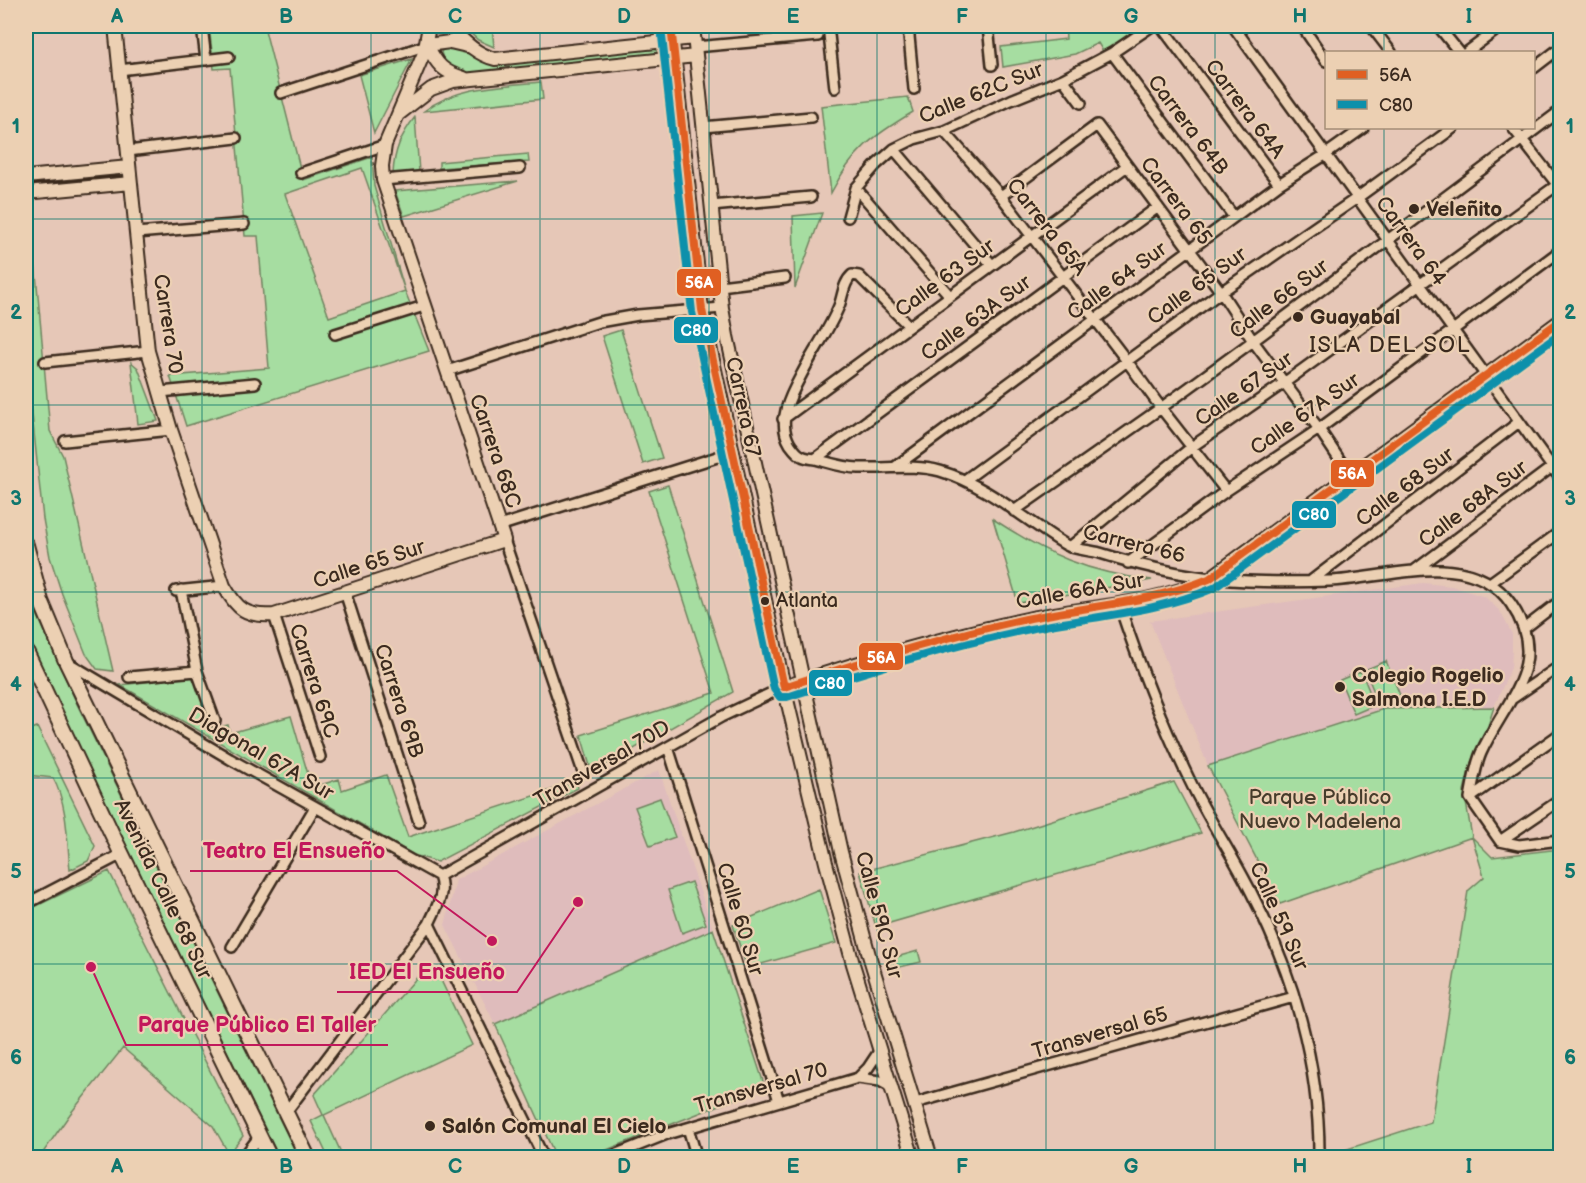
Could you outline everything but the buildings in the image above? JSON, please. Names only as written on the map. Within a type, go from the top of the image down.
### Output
[{"type":"main road","name":"Avenida Calle 68 Sur","points":[[26,545],[41,601],[66,661],[308,1158]]},
{"type":"main road","name":"Avenida Calle 68 Sur","points":[[26,651],[270,1158]]},
{"type":"street","name":"Carrera 70","points":[[115,26],[148,351],[171,430],[224,586],[232,599],[244,611]]},
{"type":"street","points":[[202,26],[206,60]]},
{"type":"street","name":"Carrera 68C","points":[[429,26],[427,45],[385,145],[383,180],[582,769]]},
{"type":"street","points":[[449,26],[470,47],[486,57],[505,59],[673,40],[694,42],[818,36]]},
{"type":"street","name":"Carrera 67","points":[[671,26],[702,310],[784,687]]},
{"type":"street","points":[[828,26],[835,88]]},
{"type":"street","points":[[908,26],[914,89]]},
{"type":"street","points":[[988,26],[992,65]]},
{"type":"street","name":"Calle 62C Sur","points":[[848,217],[856,188],[894,149],[914,139],[944,131],[1063,79],[1112,53],[1152,26]]},
{"type":"street","name":"Carrera 64A","points":[[1161,26],[1279,184]]},
{"type":"street","name":"Carrera 64","points":[[1233,26],[1560,478]]},
{"type":"street","points":[[1302,26],[1325,60]]},
{"type":"street","points":[[1371,26],[1390,51]]},
{"type":"street","points":[[1438,26],[1458,51]]},
{"type":"street","points":[[1468,51],[1502,26]]},
{"type":"street","points":[[281,93],[427,45],[450,42],[470,47]]},
{"type":"street","points":[[398,114],[431,89],[453,81],[674,58],[694,42]]},
{"type":"street","name":"Carrera 67","points":[[694,42],[722,308],[804,680]]},
{"type":"street","points":[[427,45],[442,69],[467,79]]},
{"type":"street","points":[[1535,67],[1560,48]]},
{"type":"street","name":"Carrera 64B","points":[[1112,53],[1234,217]]},
{"type":"street","points":[[119,70],[229,57]]},
{"type":"street","points":[[1063,79],[1081,103]]},
{"type":"street","name":"Calle 66 Sur","points":[[1014,511],[1253,341],[1560,111]]},
{"type":"street","points":[[703,127],[811,117]]},
{"type":"street","name":"Carrera 65","points":[[1001,196],[1097,126],[1221,292],[1253,341],[1350,474]]},
{"type":"street","name":"Calle 64 Sur","points":[[895,467],[1279,184],[1362,129]]},
{"type":"street","name":"Calle 65 Sur","points":[[965,480],[1221,292],[1452,129]]},
{"type":"street","points":[[1514,129],[1560,186]]},
{"type":"street","name":"Carrera 65A","points":[[944,131],[1001,196],[1161,408],[1227,490]]},
{"type":"street","points":[[128,151],[236,138]]},
{"type":"street","points":[[301,173],[385,145]]},
{"type":"street","points":[[894,149],[992,265]]},
{"type":"street","name":"Calle 63 Sur","points":[[783,419],[1127,166]]},
{"type":"street","points":[[26,177],[129,167]]},
{"type":"street","points":[[383,180],[520,168]]},
{"type":"street","points":[[26,193],[131,183]]},
{"type":"street","name":"Calle 67 Sur","points":[[1070,547],[1193,446],[1560,186]]},
{"type":"street","points":[[856,188],[950,296]]},
{"type":"street","points":[[711,206],[811,197]]},
{"type":"street","name":"Calle 63A Sur","points":[[815,459],[1158,207]]},
{"type":"street","points":[[136,232],[244,224]]},
{"type":"street","name":"Calle 67A Sur","points":[[1128,563],[1227,490],[1319,429],[1560,251]]},
{"type":"street","points":[[783,419],[797,382],[839,306],[847,279],[852,275],[860,276],[909,326]]},
{"type":"street","points":[[720,285],[785,278]]},
{"type":"street","points":[[335,334],[424,306]]},
{"type":"street","points":[[447,371],[599,322],[638,315],[722,308]]},
{"type":"street","name":"Calle 66A Sur","points":[[784,687],[953,636],[1027,619],[1179,592],[1209,579],[1560,321]]},
{"type":"street","points":[[45,362],[148,351]]},
{"type":"street","points":[[160,392],[255,383]]},
{"type":"street","name":"Carrera 66","points":[[783,419],[787,438],[792,448],[802,457],[838,466],[895,467],[939,471],[965,480],[1070,547],[1096,552],[1128,563],[1209,579],[1258,581],[1328,581],[1415,570]]},
{"type":"street","name":"Calle 68 Sur","points":[[1312,580],[1519,422]]},
{"type":"street","points":[[65,441],[171,430]]},
{"type":"street","points":[[499,526],[733,452]]},
{"type":"street","name":"Calle 68A Sur","points":[[1415,570],[1552,467]]},
{"type":"street","points":[[1490,583],[1560,531]]},
{"type":"street","name":"Calle 65 Sur","points":[[244,611],[262,616],[274,615],[504,540]]},
{"type":"street","points":[[1415,570],[1455,571],[1490,583],[1510,602],[1525,628],[1528,639],[1523,674],[1513,698],[1481,754],[1470,798],[1500,841],[1519,845],[1560,840]]},
{"type":"street","points":[[215,721],[197,671],[179,591],[224,586]]},
{"type":"street","name":"Carrera 69B","points":[[345,592],[419,822]]},
{"type":"street","points":[[1525,628],[1560,602]]},
{"type":"street","name":"Calle 59 Sur","points":[[1119,604],[1152,695],[1172,741],[1203,806],[1260,909],[1285,969],[1315,1086],[1319,1158]]},
{"type":"street","name":"Carrera 69C","points":[[274,615],[320,757]]},
{"type":"street","name":"Diagonal 67A Sur","points":[[66,661],[230,759],[439,876]]},
{"type":"street","points":[[1513,698],[1560,666]]},
{"type":"street","points":[[129,677],[197,671]]},
{"type":"street","name":"Calle 59C Sur","points":[[804,680],[841,852],[930,1158]]},
{"type":"street","name":"Calle 59C Sur","points":[[784,687],[853,964],[913,1158]]},
{"type":"street","name":"Transversal 70D","points":[[439,876],[721,717],[784,687]]},
{"type":"street","points":[[1470,798],[1560,734]]},
{"type":"street","name":"Calle 60 Sur","points":[[668,747],[779,1101]]},
{"type":"street","points":[[1500,841],[1560,800]]},
{"type":"street","points":[[232,947],[315,807]]},
{"type":"street","points":[[26,904],[122,854]]},
{"type":"street","points":[[286,1112],[429,924],[440,900],[442,890],[439,876]]},
{"type":"street","points":[[429,924],[544,1158]]},
{"type":"street","name":"Transversal 65","points":[[915,1103],[1294,997]]},
{"type":"street","name":"Transversal 70","points":[[858,1078],[880,1050]]},
{"type":"street","name":"Transversal 70","points":[[607,1158],[642,1143],[688,1128],[858,1078],[880,1081],[891,1087]]},
{"type":"street","points":[[688,1128],[697,1158]]},
{"type":"street","points":[[243,1158],[260,1137]]},
{"type":"shaded area","name":"Colegio Rogelio Salmona I.E.D","points":[[1423,583],[1452,586],[1485,597],[1500,611],[1512,634],[1511,668],[1494,707],[1384,709],[1208,766],[1150,621]]},
{"type":"shaded area","points":[[659,770],[713,929],[495,1024],[445,925],[456,880]]},
{"type":"green space","points":[[209,26],[264,26],[303,180],[372,157],[374,186],[405,291],[429,351],[186,426],[170,376],[269,368],[258,236],[245,236],[230,68],[214,69]],"holes":[[[362,168],[405,291],[329,317],[285,194]]]},
{"type":"green space","points":[[463,26],[492,26],[494,47],[478,40]]},
{"type":"green space","points":[[1065,26],[1142,26],[1104,53],[1098,43],[1075,54],[1003,67],[1001,47],[1066,39]]},
{"type":"green space","points":[[451,47],[499,64],[656,49],[657,53],[469,73],[456,70],[444,63],[441,52],[444,48]]},
{"type":"green space","points":[[412,59],[374,133],[359,75]]},
{"type":"green space","points":[[541,82],[543,99],[424,111],[451,96],[465,92],[495,86]]},
{"type":"green space","points":[[908,97],[913,112],[865,145],[847,166],[831,193],[821,106]]},
{"type":"green space","points":[[415,117],[419,172],[393,174],[399,144]]},
{"type":"green space","points":[[528,154],[529,162],[439,168],[439,162]]},
{"type":"green space","points":[[518,181],[404,216],[395,191]]},
{"type":"green space","points":[[26,206],[30,206],[50,431],[63,456],[113,671],[97,669],[86,654],[50,557],[43,519],[26,356]]},
{"type":"green space","points":[[822,213],[795,288],[793,216]]},
{"type":"green space","points":[[621,330],[662,458],[643,464],[602,336]]},
{"type":"green space","points":[[131,362],[138,368],[158,421],[138,424]]},
{"type":"green space","points":[[668,485],[733,692],[592,773],[581,735],[714,693],[649,491]]},
{"type":"green space","points":[[993,519],[1031,542],[1068,560],[1107,572],[1152,580],[1018,603]]},
{"type":"green space","points":[[26,579],[36,612],[77,704],[298,1157],[279,1157],[60,710],[26,633]]},
{"type":"green space","points":[[1386,661],[1400,695],[1379,704],[1365,670]]},
{"type":"green space","points":[[1361,671],[1375,705],[1354,714],[1340,680]]},
{"type":"green space","points":[[197,676],[213,729],[228,725],[230,733],[291,716],[312,788],[339,779],[342,790],[386,775],[408,837],[576,782],[578,788],[437,862],[414,855],[120,685]]},
{"type":"green space","name":"Parque Público Nuevo Madelena","points":[[1494,707],[1485,735],[1471,762],[1464,791],[1472,837],[1280,904],[1208,766],[1384,709]]},
{"type":"green space","points":[[37,727],[95,846],[88,861],[70,870],[66,823],[58,788],[53,778],[26,775],[26,731]]},
{"type":"green space","points":[[1174,782],[1201,833],[876,927],[860,872],[1014,832]]},
{"type":"green space","points":[[660,798],[675,837],[650,846],[635,807]]},
{"type":"green space","points":[[1472,837],[1492,857],[1560,849],[1560,1157],[1338,1157],[1338,1152],[1431,1122],[1468,891],[1484,877]]},
{"type":"green space","points":[[109,871],[243,1136],[229,1154],[213,1126],[123,1048],[70,1114],[40,1157],[26,1157],[26,911]]},
{"type":"green space","points":[[691,882],[706,924],[682,933],[668,890]]},
{"type":"green space","points":[[819,889],[836,943],[747,968],[733,925]]},
{"type":"green space","points":[[713,929],[765,1087],[589,1157],[556,1157],[495,1024]]},
{"type":"green space","points":[[918,951],[921,962],[891,969],[889,959]]},
{"type":"green space","points":[[427,966],[436,970],[472,1045],[324,1115],[343,1157],[328,1157],[311,1121],[323,1115],[314,1095]]},
{"type":"transit line","name":"56A","points":[[671,26],[702,310],[784,687],[965,634],[1026,619],[1142,599],[1209,579],[1560,321]]},
{"type":"transit line","name":"C80","points":[[661,27],[692,312],[774,689],[780,697],[787,697],[969,643],[1030,629],[1146,609],[1214,588],[1560,334]]},
{"type":"place","name":"Veleñito","points":[[1414,209]]},
{"type":"place","name":"Guayabal","points":[[1298,317]]},
{"type":"place","name":"Atlanta","points":[[765,601]]},
{"type":"place","name":"Colegio Rogelio Salmona I.E.D","points":[[1340,687]]},
{"type":"place","name":"IED El Ensueño","points":[[578,902]]},
{"type":"place","name":"Teatro El Ensueño","points":[[492,941]]},
{"type":"place","name":"Parque Público El Taller","points":[[91,967]]},
{"type":"place","name":"Salón Comunal El Cielo","points":[[430,1126]]},
{"type":"district","name":"ISLA DEL SOL","points":[[1390,345]]}]
